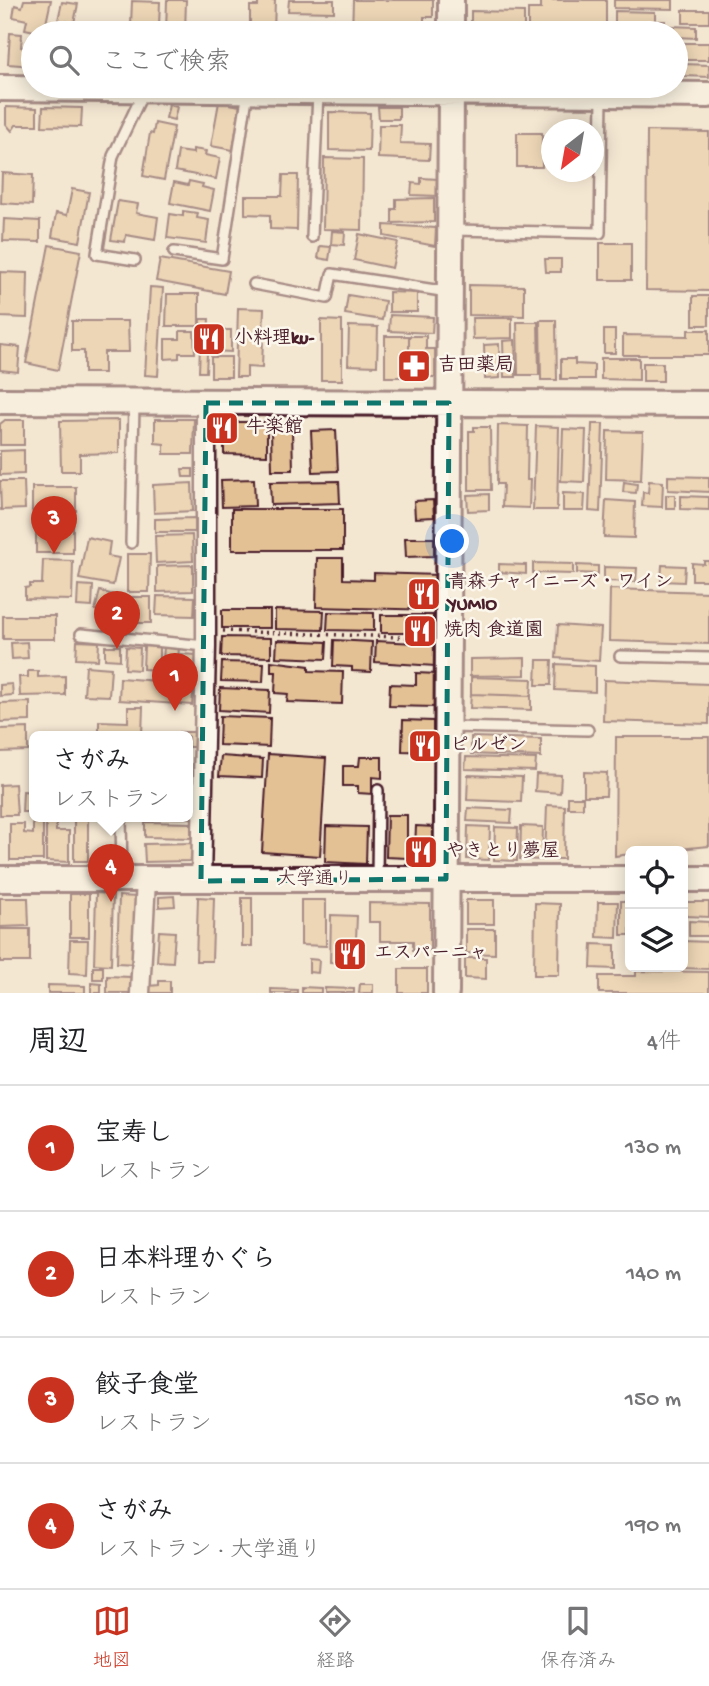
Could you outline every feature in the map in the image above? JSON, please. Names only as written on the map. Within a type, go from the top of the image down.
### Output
[{"type":"street","points":[[451,0],[451,21]]},
{"type":"street","points":[[0,88],[21,88]]},
{"type":"street","points":[[688,95],[709,95]]},
{"type":"street","points":[[446,993],[451,98]]},
{"type":"street","points":[[0,401],[709,404]]},
{"type":"street","points":[[201,881],[206,638],[206,403]]},
{"type":"street","name":"大学通り","points":[[0,879],[625,879]]},
{"type":"street","points":[[688,879],[709,879]]},
{"type":"street","points":[[134,880],[140,993]]},
{"type":"lane","points":[[135,260],[97,254],[113,156],[141,98]]},
{"type":"lane","points":[[174,252],[222,259],[247,98]]},
{"type":"lane","points":[[312,237],[318,98]]},
{"type":"lane","points":[[450,230],[600,233],[602,98]]},
{"type":"lane","points":[[254,284],[327,298],[332,274],[450,293]]},
{"type":"lane","points":[[131,543],[134,402]]},
{"type":"lane","points":[[81,634],[206,638]]},
{"type":"lane","points":[[620,656],[709,658]]},
{"type":"lane","points":[[447,727],[588,730]]},
{"type":"lane","points":[[377,880],[379,790]]},
{"type":"lane","points":[[122,822],[134,880]]},
{"type":"path","points":[[206,638],[448,639]]},
{"type":"highlighted area","points":[[206,403],[449,403],[446,879],[201,881]]},
{"type":"building","points":[[24,0],[51,0],[47,21],[27,21],[13,17],[15,5],[22,7]]},
{"type":"building","points":[[167,0],[186,0],[185,21],[166,21]]},
{"type":"building","points":[[258,0],[275,0],[274,21],[250,21],[250,6],[258,6]]},
{"type":"building","points":[[289,0],[334,0],[334,12],[288,11]]},
{"type":"building","points":[[353,0],[433,0],[433,17],[424,17],[424,21],[352,21]]},
{"type":"building","points":[[541,0],[606,0],[606,21],[528,21],[528,9],[541,9]]},
{"type":"building","points":[[614,0],[673,0],[673,9],[614,8]]},
{"type":"building","points":[[132,1],[160,2],[159,21],[131,21]]},
{"type":"building","points":[[62,2],[78,4],[74,21],[58,20]]},
{"type":"building","points":[[683,10],[709,10],[709,23],[683,21]]},
{"type":"building","points":[[471,11],[524,12],[524,21],[471,21]]},
{"type":"building","points":[[615,11],[655,12],[655,21],[615,21]]},
{"type":"building","points":[[688,27],[696,27],[696,38],[688,38]]},
{"type":"building","points":[[10,33],[21,34],[21,65],[8,64]]},
{"type":"building","points":[[688,43],[709,43],[709,60],[688,60]]},
{"type":"building","points":[[688,64],[709,65],[709,77],[688,76]]},
{"type":"building","points":[[219,102],[240,106],[233,150],[211,146]]},
{"type":"building","points":[[169,105],[177,107],[174,120],[166,118]]},
{"type":"building","points":[[6,107],[37,108],[37,125],[16,125],[12,131],[6,124]]},
{"type":"building","points":[[43,107],[82,108],[81,127],[42,126]]},
{"type":"building","points":[[378,107],[399,107],[399,119],[379,119]]},
{"type":"building","points":[[329,112],[370,113],[369,151],[329,150]]},
{"type":"building","points":[[155,123],[174,127],[164,180],[143,176],[150,133],[153,134]]},
{"type":"building","points":[[379,125],[401,125],[400,143],[430,144],[429,160],[378,158]]},
{"type":"building","points":[[647,131],[709,132],[709,291],[646,290]]},
{"type":"building","points":[[517,133],[541,133],[541,167],[517,167]]},
{"type":"building","points":[[193,149],[206,151],[205,155],[220,158],[216,179],[175,171],[178,151],[193,153]]},
{"type":"building","points":[[324,158],[363,159],[362,230],[323,229]]},
{"type":"building","points":[[2,173],[33,175],[32,205],[1,203]]},
{"type":"building","points":[[283,175],[298,175],[297,230],[270,229],[270,215],[245,214],[245,196],[282,196]]},
{"type":"building","points":[[421,178],[438,179],[438,196],[411,195],[412,183],[421,184]]},
{"type":"building","points":[[189,181],[214,190],[210,211],[170,203],[174,182],[188,185]]},
{"type":"building","points":[[72,189],[89,192],[80,242],[52,237],[56,213],[67,215]]},
{"type":"building","points":[[434,198],[434,222],[392,223],[392,209],[396,209],[396,199]]},
{"type":"building","points":[[118,201],[138,204],[136,213],[158,217],[155,240],[126,235],[125,242],[111,240]]},
{"type":"building","points":[[183,211],[198,213],[197,218],[209,220],[206,243],[167,238],[170,214],[183,216]]},
{"type":"building","points":[[4,219],[40,221],[40,242],[3,241]]},
{"type":"building","points":[[384,225],[436,228],[435,246],[384,236]]},
{"type":"building","points":[[332,231],[345,232],[344,245],[331,244]]},
{"type":"building","points":[[359,234],[398,242],[392,268],[354,260]]},
{"type":"building","points":[[600,243],[631,243],[631,280],[600,280]]},
{"type":"building","points":[[49,245],[81,251],[58,370],[26,363]]},
{"type":"building","points":[[320,246],[331,247],[329,260],[318,258]]},
{"type":"building","points":[[160,259],[229,271],[225,294],[156,281]]},
{"type":"building","points":[[545,259],[561,259],[561,272],[546,272]]},
{"type":"building","points":[[0,272],[28,273],[27,318],[0,317]]},
{"type":"building","points":[[469,285],[524,286],[524,316],[469,315]]},
{"type":"building","points":[[150,287],[163,288],[158,376],[145,375]]},
{"type":"building","points":[[389,292],[417,293],[417,312],[389,312]]},
{"type":"building","points":[[167,294],[199,294],[199,326],[166,326]]},
{"type":"building","points":[[348,295],[385,301],[382,320],[345,314]]},
{"type":"building","points":[[693,296],[709,296],[709,325],[693,325]]},
{"type":"building","points":[[238,308],[264,309],[262,368],[247,367],[247,377],[236,377]]},
{"type":"building","points":[[390,315],[433,317],[432,333],[389,331]]},
{"type":"building","points":[[472,318],[512,318],[512,338],[473,339]]},
{"type":"building","points":[[201,319],[209,319],[206,372],[199,372]]},
{"type":"building","points":[[321,320],[342,321],[342,380],[321,380]]},
{"type":"building","points":[[540,320],[556,320],[557,380],[541,380]]},
{"type":"building","points":[[72,321],[128,321],[129,352],[104,352],[104,373],[84,373],[84,351],[72,351]]},
{"type":"building","points":[[517,322],[538,322],[539,375],[518,375]]},
{"type":"building","points":[[349,326],[378,327],[377,366],[348,365]]},
{"type":"building","points":[[213,330],[231,330],[231,352],[212,351]]},
{"type":"building","points":[[604,330],[615,330],[615,353],[604,353]]},
{"type":"building","points":[[688,330],[709,330],[709,355],[623,355],[623,335],[688,336]]},
{"type":"building","points":[[180,331],[194,331],[195,353],[179,353],[179,358],[165,359],[165,339],[180,339]]},
{"type":"building","points":[[385,336],[409,336],[409,377],[385,377]]},
{"type":"building","points":[[409,336],[426,336],[426,349],[435,349],[435,377],[409,377]]},
{"type":"building","points":[[515,340],[516,377],[504,377],[503,341]]},
{"type":"building","points":[[499,344],[500,378],[485,379],[484,345]]},
{"type":"building","points":[[0,345],[20,347],[18,372],[0,370]]},
{"type":"building","points":[[211,357],[231,357],[231,377],[211,377]]},
{"type":"building","points":[[601,358],[639,358],[639,380],[601,379]]},
{"type":"building","points":[[561,359],[575,359],[575,364],[594,365],[594,379],[561,379]]},
{"type":"building","points":[[643,363],[663,363],[663,381],[643,381]]},
{"type":"building","points":[[155,419],[194,419],[193,454],[164,454],[164,444],[155,443]]},
{"type":"building","points":[[5,420],[24,420],[24,445],[0,445],[0,424]]},
{"type":"building","points":[[119,420],[119,453],[80,454],[80,471],[61,471],[60,421]]},
{"type":"building","points":[[224,422],[267,422],[267,455],[224,454]]},
{"type":"building","points":[[592,424],[603,424],[600,512],[589,511]]},
{"type":"building","points":[[498,425],[528,426],[529,508],[502,507],[503,484],[497,484]]},
{"type":"building","points":[[536,426],[559,427],[557,510],[533,510]]},
{"type":"building","points":[[474,427],[490,427],[491,490],[469,490],[469,431],[474,431]]},
{"type":"building","points":[[292,429],[293,470],[272,470],[271,430]]},
{"type":"building","points":[[563,429],[586,430],[584,482],[561,481]]},
{"type":"building","points":[[336,430],[338,471],[313,472],[311,431]]},
{"type":"building","points":[[607,431],[643,432],[641,480],[606,479]]},
{"type":"building","points":[[24,450],[24,474],[0,475],[0,451]]},
{"type":"building","points":[[182,469],[193,469],[193,477],[183,477]]},
{"type":"building","points":[[668,476],[709,477],[709,492],[668,490]]},
{"type":"building","points":[[254,479],[255,506],[222,507],[221,480]]},
{"type":"building","points":[[0,481],[24,481],[25,509],[1,510]]},
{"type":"building","points":[[339,481],[340,503],[271,505],[270,482]]},
{"type":"building","points":[[649,481],[663,482],[662,507],[642,506],[643,492],[648,493]]},
{"type":"building","points":[[624,482],[637,484],[636,493],[623,492]]},
{"type":"building","points":[[192,483],[193,511],[154,513],[153,485]]},
{"type":"building","points":[[32,487],[76,487],[76,511],[32,511]]},
{"type":"building","points":[[563,493],[585,494],[584,511],[563,511]]},
{"type":"building","points":[[489,494],[489,510],[468,511],[467,495]]},
{"type":"building","points":[[666,495],[675,495],[675,508],[666,508]]},
{"type":"building","points":[[681,496],[709,497],[709,510],[681,509]]},
{"type":"building","points":[[433,500],[434,517],[415,518],[414,501]]},
{"type":"building","points":[[606,500],[635,502],[634,538],[604,537]]},
{"type":"building","points":[[232,509],[343,509],[343,550],[232,550]]},
{"type":"building","points":[[195,518],[195,532],[155,532],[155,519]]},
{"type":"building","points":[[36,519],[73,519],[73,553],[36,553]]},
{"type":"building","points":[[192,535],[193,561],[156,563],[155,536]]},
{"type":"building","points":[[87,537],[110,542],[108,556],[119,558],[113,585],[79,579]]},
{"type":"building","points":[[405,538],[434,538],[434,556],[406,557]]},
{"type":"building","points":[[127,554],[150,554],[149,592],[127,592]]},
{"type":"building","points":[[317,558],[343,558],[343,579],[374,580],[374,573],[438,575],[437,610],[316,607]]},
{"type":"building","points":[[43,560],[73,561],[72,600],[25,599],[25,588],[30,587],[30,584],[42,584]]},
{"type":"building","points":[[704,561],[709,561],[709,580],[692,580],[692,563],[704,564]]},
{"type":"building","points":[[533,563],[573,564],[573,574],[533,573]]},
{"type":"building","points":[[499,564],[526,565],[526,574],[499,572]]},
{"type":"building","points":[[193,565],[193,591],[157,592],[157,566]]},
{"type":"building","points":[[577,565],[598,566],[598,574],[577,573]]},
{"type":"building","points":[[662,565],[685,566],[684,582],[661,581]]},
{"type":"building","points":[[604,567],[637,568],[636,582],[604,581]]},
{"type":"building","points":[[78,585],[93,586],[92,607],[77,606]]},
{"type":"building","points":[[610,589],[709,592],[709,644],[609,641]]},
{"type":"building","points":[[100,591],[120,597],[115,616],[95,610]]},
{"type":"building","points":[[157,596],[195,597],[194,616],[156,615]]},
{"type":"building","points":[[127,597],[151,597],[151,623],[127,623]]},
{"type":"building","points":[[222,610],[270,610],[270,628],[222,628]]},
{"type":"building","points":[[275,610],[324,611],[323,630],[275,629]]},
{"type":"building","points":[[328,612],[374,613],[374,631],[327,630]]},
{"type":"building","points":[[381,615],[433,615],[433,633],[381,633]]},
{"type":"building","points":[[3,616],[55,616],[55,639],[3,639]]},
{"type":"building","points":[[558,625],[601,628],[599,661],[556,658]]},
{"type":"building","points":[[222,637],[271,638],[271,657],[221,656]]},
{"type":"building","points":[[277,640],[327,642],[326,659],[276,657]]},
{"type":"building","points":[[334,640],[372,642],[371,672],[333,666]]},
{"type":"building","points":[[77,641],[99,642],[98,660],[76,659]]},
{"type":"building","points":[[376,641],[436,644],[435,666],[375,662]]},
{"type":"building","points":[[27,642],[28,658],[12,659],[11,643]]},
{"type":"building","points":[[105,646],[120,646],[120,660],[105,659]]},
{"type":"building","points":[[144,646],[159,647],[159,670],[143,669]]},
{"type":"building","points":[[126,647],[140,648],[139,670],[125,669]]},
{"type":"building","points":[[164,647],[179,648],[177,671],[162,670]]},
{"type":"building","points":[[181,654],[197,655],[196,673],[180,672]]},
{"type":"building","points":[[525,658],[525,675],[470,676],[470,659]]},
{"type":"building","points":[[537,660],[552,660],[551,685],[536,685]]},
{"type":"building","points":[[271,661],[309,666],[309,671],[343,672],[342,704],[287,702],[288,694],[275,693],[276,672],[271,672]]},
{"type":"building","points":[[222,662],[264,663],[263,682],[221,681]]},
{"type":"building","points":[[556,664],[595,666],[595,692],[555,690]]},
{"type":"building","points":[[86,666],[111,668],[109,696],[84,695]]},
{"type":"building","points":[[28,671],[38,671],[38,677],[65,676],[65,695],[20,696],[19,677],[28,677]]},
{"type":"building","points":[[416,673],[437,674],[436,707],[389,706],[390,684],[416,685]]},
{"type":"building","points":[[471,677],[532,679],[531,696],[471,694]]},
{"type":"building","points":[[120,678],[194,684],[192,705],[119,700]]},
{"type":"building","points":[[604,680],[709,684],[709,724],[603,721]]},
{"type":"building","points":[[12,684],[13,695],[0,696],[0,685]]},
{"type":"building","points":[[220,688],[270,690],[269,713],[219,710]]},
{"type":"building","points":[[471,694],[531,696],[531,710],[470,708]]},
{"type":"building","points":[[30,702],[30,721],[0,722],[0,703]]},
{"type":"building","points":[[128,707],[143,707],[142,731],[99,731],[99,721],[128,722]]},
{"type":"building","points":[[220,716],[270,718],[269,747],[219,745]]},
{"type":"building","points":[[403,720],[433,721],[433,752],[402,751]]},
{"type":"building","points":[[28,728],[28,751],[0,752],[0,729]]},
{"type":"building","points":[[471,737],[541,739],[541,757],[471,754]]},
{"type":"building","points":[[616,737],[709,737],[709,846],[625,846],[625,855],[615,856]]},
{"type":"building","points":[[268,754],[326,758],[320,856],[262,852]]},
{"type":"building","points":[[221,756],[263,759],[262,778],[219,776]]},
{"type":"building","points":[[360,757],[382,757],[382,778],[372,777],[372,794],[358,793],[358,786],[343,786],[343,766],[359,766]]},
{"type":"building","points":[[466,757],[536,759],[535,771],[465,769]]},
{"type":"building","points":[[584,772],[607,773],[606,796],[584,796]]},
{"type":"building","points":[[536,774],[561,775],[560,793],[535,791]]},
{"type":"building","points":[[468,775],[522,777],[521,802],[467,800]]},
{"type":"building","points":[[15,784],[17,815],[0,815],[0,785]]},
{"type":"building","points":[[23,791],[29,792],[29,812],[22,812]]},
{"type":"building","points":[[568,797],[583,797],[583,808],[568,808]]},
{"type":"building","points":[[547,805],[565,806],[564,859],[545,859]]},
{"type":"building","points":[[468,808],[512,810],[511,823],[467,821]]},
{"type":"building","points":[[387,815],[407,815],[407,858],[386,857]]},
{"type":"building","points":[[33,822],[43,822],[43,860],[10,860],[10,824],[24,824],[24,833],[33,834]]},
{"type":"building","points":[[46,822],[56,822],[56,831],[69,831],[69,862],[46,861]]},
{"type":"building","points":[[74,822],[88,822],[88,861],[74,861]]},
{"type":"building","points":[[145,822],[191,823],[191,838],[145,837]]},
{"type":"building","points":[[326,826],[367,827],[366,864],[325,862]]},
{"type":"building","points":[[416,826],[435,827],[434,862],[410,862],[410,846],[415,847]]},
{"type":"building","points":[[468,826],[490,827],[489,860],[467,859]]},
{"type":"building","points":[[521,826],[543,827],[542,860],[520,859]]},
{"type":"building","points":[[495,827],[518,828],[517,861],[494,860]]},
{"type":"building","points":[[194,843],[194,854],[189,861],[145,862],[144,844]]},
{"type":"building","points":[[96,893],[113,894],[111,965],[94,964]]},
{"type":"building","points":[[70,894],[89,894],[89,937],[70,937]]},
{"type":"building","points":[[119,896],[138,897],[136,964],[117,963]]},
{"type":"building","points":[[174,896],[175,906],[159,907],[159,897]]},
{"type":"building","points":[[198,897],[214,898],[212,961],[196,961]]},
{"type":"building","points":[[0,898],[28,898],[29,926],[0,927]]},
{"type":"building","points":[[242,898],[252,898],[252,946],[242,946]]},
{"type":"building","points":[[301,900],[326,900],[326,946],[301,945]]},
{"type":"building","points":[[466,900],[494,900],[494,924],[466,924]]},
{"type":"building","points":[[621,901],[625,901],[625,935],[621,935]]},
{"type":"building","points":[[598,902],[618,902],[617,938],[597,937]]},
{"type":"building","points":[[688,902],[709,902],[709,917],[688,916]]},
{"type":"building","points":[[369,903],[430,904],[430,950],[413,950],[413,941],[380,941],[380,922],[369,922]]},
{"type":"building","points":[[535,903],[560,904],[559,975],[534,975]]},
{"type":"building","points":[[331,915],[357,916],[355,963],[330,962]]},
{"type":"building","points":[[689,921],[709,922],[709,936],[689,936]]},
{"type":"building","points":[[0,929],[30,929],[30,962],[0,962]]},
{"type":"building","points":[[466,929],[495,929],[495,954],[466,953]]},
{"type":"building","points":[[159,931],[175,932],[173,962],[157,961]]},
{"type":"building","points":[[70,940],[88,940],[87,974],[69,973]]},
{"type":"building","points":[[688,941],[709,942],[709,969],[688,968]]},
{"type":"building","points":[[592,944],[615,945],[615,969],[591,968]]},
{"type":"building","points":[[465,958],[486,958],[486,979],[465,978]]},
{"type":"building","points":[[309,959],[319,960],[318,973],[309,972]]},
{"type":"building","points":[[93,967],[103,967],[103,979],[93,979]]},
{"type":"building","points":[[399,969],[427,969],[427,993],[399,993]]},
{"type":"building","points":[[636,972],[709,972],[709,993],[599,993],[599,976],[636,976]]},
{"type":"building","points":[[107,976],[131,977],[130,993],[107,993]]},
{"type":"building","points":[[159,981],[170,981],[170,993],[148,993],[148,986],[159,985]]},
{"type":"building","points":[[91,983],[101,984],[101,993],[91,993]]},
{"type":"building","points":[[360,984],[373,984],[373,993],[359,993]]},
{"type":"building","points":[[48,985],[85,986],[85,993],[48,993]]},
{"type":"building","points":[[302,987],[321,988],[321,993],[302,993]]},
{"type":"building","points":[[325,988],[354,989],[354,993],[325,993]]},
{"type":"building","points":[[271,989],[297,990],[297,993],[271,993]]},
{"type":"place","name":"小料理ku-","points":[[209,339]]},
{"type":"place","name":"吉田薬局","points":[[414,366]]},
{"type":"place","name":"牛楽館","points":[[222,428]]},
{"type":"place","name":"餃子食堂","points":[[54,554]]},
{"type":"place","name":"青森チャイニーズ・ワイン YUMIO","points":[[424,594]]},
{"type":"place","name":"焼肉 食道園","points":[[420,631]]},
{"type":"place","name":"日本料理かぐら","points":[[117,649]]},
{"type":"place","name":"宝寿し","points":[[175,711]]},
{"type":"place","name":"ピルゼン","points":[[425,746]]},
{"type":"place","name":"やきとり夢屋","points":[[421,852]]},
{"type":"place","name":"さがみ","points":[[111,902]]},
{"type":"place","name":"エスパーニャ","points":[[350,954]]}]
